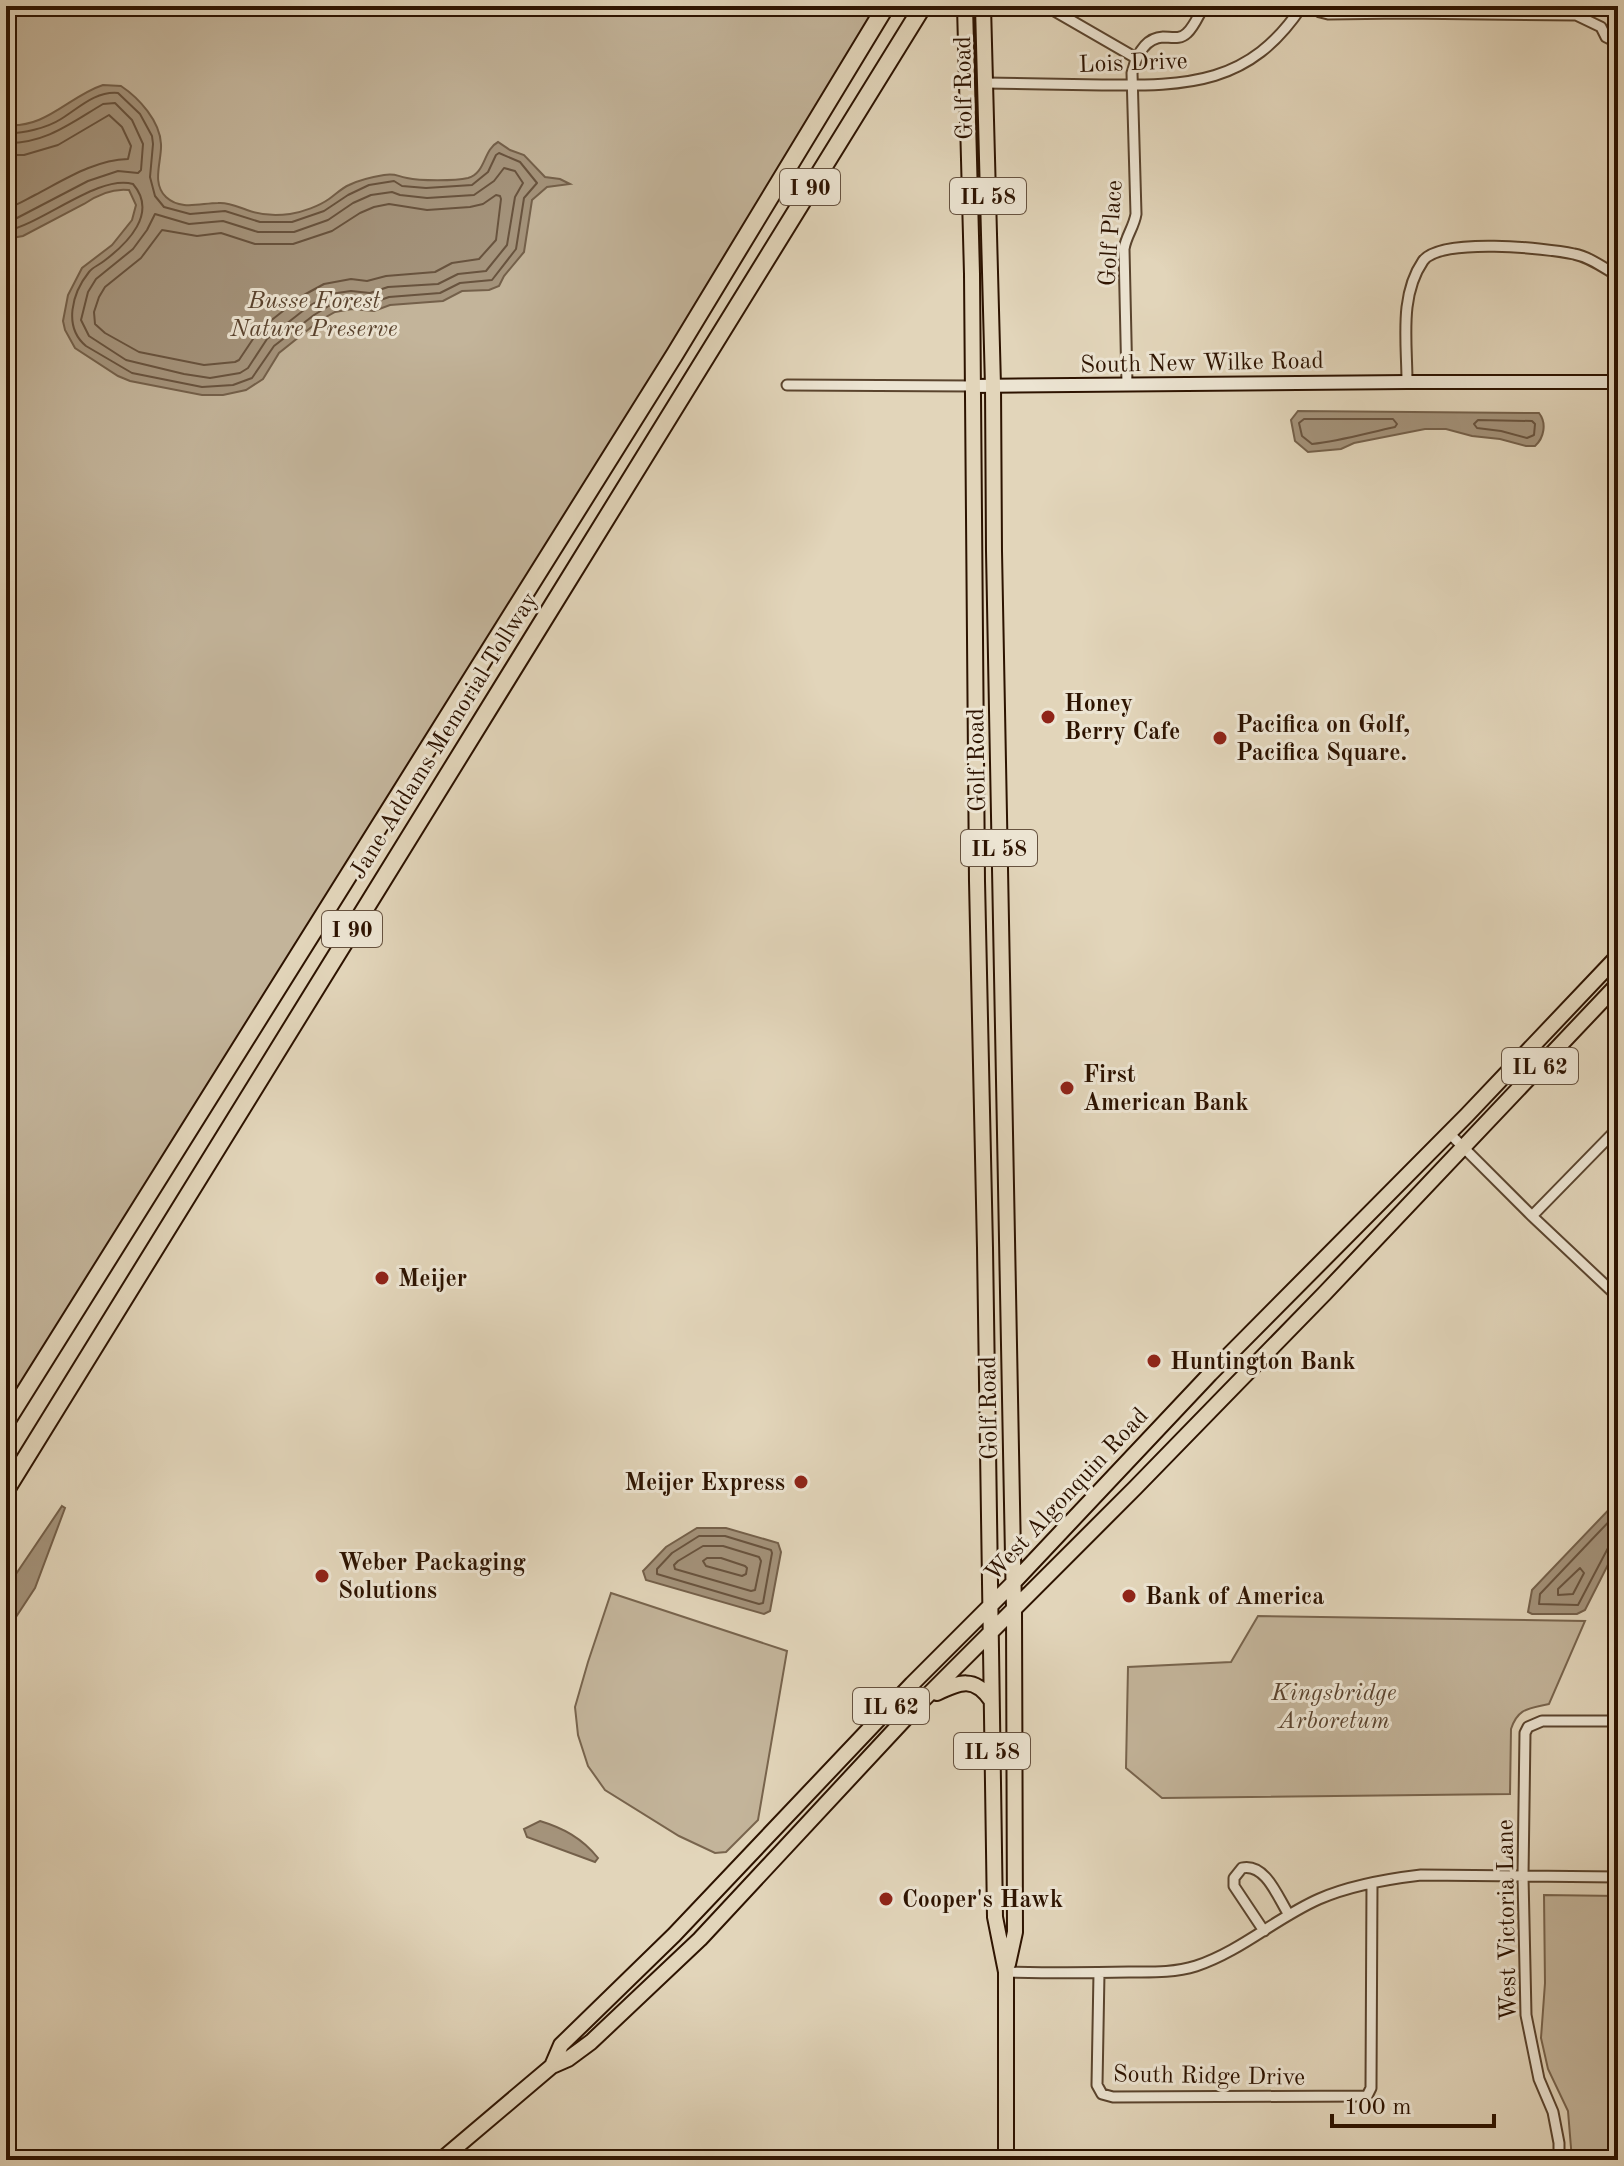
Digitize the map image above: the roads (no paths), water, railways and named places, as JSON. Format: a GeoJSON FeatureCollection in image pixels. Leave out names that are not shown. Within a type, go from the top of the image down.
{"type":"FeatureCollection","features":[{"type":"Feature","properties":{"kind":"highway","name":"Jane Addams Memorial Tollway"},"geometry":{"type":"LineString","coordinates":[[6,1422],[675,354],[886,6]]}},
{"type":"Feature","properties":{"kind":"highway","name":"Jane Addams Memorial Tollway"},"geometry":{"type":"LineString","coordinates":[[6,1490],[923,6]]}},
{"type":"Feature","properties":{"kind":"main road","name":"Golf Road"},"geometry":{"type":"LineString","coordinates":[[965,6],[972,274],[977,881],[991,1605]]}},
{"type":"Feature","properties":{"kind":"main road","name":"Golf Road"},"geometry":{"type":"LineString","coordinates":[[983,6],[993,386],[1014,1609]]}},
{"type":"Feature","properties":{"kind":"main road","name":"South New Wilke Road"},"geometry":{"type":"LineString","coordinates":[[972,386],[1618,382]]}},
{"type":"Feature","properties":{"kind":"main road","name":"West Algonquin Road"},"geometry":{"type":"LineString","coordinates":[[552,2066],[561,2045],[684,1924],[1210,1374],[1449,1133],[1618,956]]}},
{"type":"Feature","properties":{"kind":"main road","name":"West Algonquin Road"},"geometry":{"type":"LineString","coordinates":[[441,2160],[552,2066],[568,2059],[591,2042],[700,1939],[926,1698],[1314,1304],[1618,984]]}},
{"type":"Feature","properties":{"kind":"main road","name":"IL 58"},"geometry":{"type":"LineString","coordinates":[[991,1605],[995,1917],[1006,1972],[1006,2160]]}},
{"type":"Feature","properties":{"kind":"main road","name":"IL 58"},"geometry":{"type":"LineString","coordinates":[[1006,1972],[1015,1932],[1014,1609]]}},
{"type":"Feature","properties":{"kind":"main road"},"geometry":{"type":"LineString","coordinates":[[926,1698],[957,1683],[968,1683],[985,1691],[991,1700]]}},
{"type":"Feature","properties":{"kind":"street"},"geometry":{"type":"LineString","coordinates":[[1046,6],[1136,58],[1153,39],[1177,38],[1187,34],[1204,6]]}},
{"type":"Feature","properties":{"kind":"street","name":"Lois Drive"},"geometry":{"type":"LineString","coordinates":[[985,83],[1189,83],[1224,73],[1247,61],[1274,42],[1302,6]]}},
{"type":"Feature","properties":{"kind":"street"},"geometry":{"type":"LineString","coordinates":[[1311,6],[1328,14],[1576,15],[1601,27],[1606,37],[1618,43]]}},
{"type":"Feature","properties":{"kind":"street","name":"Golf Place"},"geometry":{"type":"LineString","coordinates":[[1127,384],[1124,249],[1136,214],[1132,73],[1136,58]]}},
{"type":"Feature","properties":{"kind":"street"},"geometry":{"type":"LineString","coordinates":[[1407,382],[1407,299],[1425,258],[1437,251],[1483,246],[1524,247],[1577,254],[1618,276]]}},
{"type":"Feature","properties":{"kind":"street","name":"South New Wilke Road"},"geometry":{"type":"LineString","coordinates":[[787,385],[972,386]]}},
{"type":"Feature","properties":{"kind":"street"},"geometry":{"type":"LineString","coordinates":[[1532,1216],[1618,1128]]}},
{"type":"Feature","properties":{"kind":"street"},"geometry":{"type":"LineString","coordinates":[[1449,1133],[1618,1297]]}},
{"type":"Feature","properties":{"kind":"street","name":"West Victoria Lane"},"geometry":{"type":"LineString","coordinates":[[1559,2160],[1553,2112],[1539,2079],[1526,2015],[1523,1876],[1525,1733],[1528,1727],[1542,1721],[1618,1721]]}},
{"type":"Feature","properties":{"kind":"street"},"geometry":{"type":"LineString","coordinates":[[1264,1931],[1234,1886],[1234,1878],[1242,1868],[1250,1866],[1262,1873],[1289,1915]]}},
{"type":"Feature","properties":{"kind":"street"},"geometry":{"type":"LineString","coordinates":[[1006,1972],[1164,1972],[1192,1967],[1222,1956],[1319,1899],[1372,1883],[1421,1875],[1618,1877]]}},
{"type":"Feature","properties":{"kind":"street","name":"South Ridge Drive"},"geometry":{"type":"LineString","coordinates":[[1099,1973],[1097,2085],[1102,2094],[1113,2097],[1367,2096],[1371,2088],[1372,1883]]}},
{"type":"Feature","properties":{"kind":"water"},"geometry":{"type":"Polygon","coordinates":[[[103,85],[121,86],[153,119],[161,144],[159,185],[166,197],[178,204],[222,203],[263,214],[295,213],[321,204],[353,183],[375,177],[391,174],[413,179],[468,178],[478,171],[498,142],[524,155],[545,177],[570,184],[547,187],[532,200],[524,252],[499,286],[489,290],[462,291],[443,301],[390,305],[374,311],[352,309],[335,312],[279,353],[263,379],[246,390],[202,395],[130,381],[75,348],[63,321],[68,295],[82,268],[112,245],[132,220],[136,205],[129,190],[100,195],[23,236],[6,239],[6,125],[33,122],[103,85]]]}},
{"type":"Feature","properties":{"kind":"water"},"geometry":{"type":"Polygon","coordinates":[[[1298,411],[1539,413],[1543,430],[1535,446],[1446,429],[1425,429],[1354,443],[1341,449],[1308,452],[1295,441],[1291,420],[1298,411]]]}},
{"type":"Feature","properties":{"kind":"water"},"geometry":{"type":"Polygon","coordinates":[[[1618,1500],[1618,1545],[1585,1610],[1577,1614],[1528,1612],[1532,1590],[1618,1500]]]}},
{"type":"Feature","properties":{"kind":"water"},"geometry":{"type":"Polygon","coordinates":[[[62,1506],[65,1508],[35,1588],[12,1623],[6,1623],[6,1595],[16,1574],[62,1506]]]}},
{"type":"Feature","properties":{"kind":"water"},"geometry":{"type":"Polygon","coordinates":[[[697,1528],[726,1528],[778,1543],[781,1552],[770,1611],[764,1614],[646,1580],[643,1571],[666,1547],[697,1528]]]}},
{"type":"Feature","properties":{"kind":"water"},"geometry":{"type":"Polygon","coordinates":[[[540,1821],[572,1835],[598,1858],[595,1862],[527,1837],[524,1829],[540,1821]]]}},
{"type":"Feature","properties":{"kind":"place","name":"Honey Berry Cafe"},"geometry":{"type":"Point","coordinates":[1048,717]}},
{"type":"Feature","properties":{"kind":"place","name":"Pacifica on Golf, Pacifica Square."},"geometry":{"type":"Point","coordinates":[1220,738]}},
{"type":"Feature","properties":{"kind":"place","name":"First American Bank"},"geometry":{"type":"Point","coordinates":[1067,1088]}},
{"type":"Feature","properties":{"kind":"place","name":"Meijer"},"geometry":{"type":"Point","coordinates":[382,1278]}},
{"type":"Feature","properties":{"kind":"place","name":"Huntington Bank"},"geometry":{"type":"Point","coordinates":[1154,1361]}},
{"type":"Feature","properties":{"kind":"place","name":"Meijer Express"},"geometry":{"type":"Point","coordinates":[801,1482]}},
{"type":"Feature","properties":{"kind":"place","name":"Weber Packaging Solutions"},"geometry":{"type":"Point","coordinates":[322,1576]}},
{"type":"Feature","properties":{"kind":"place","name":"Bank of America"},"geometry":{"type":"Point","coordinates":[1129,1596]}},
{"type":"Feature","properties":{"kind":"place","name":"Cooper's Hawk"},"geometry":{"type":"Point","coordinates":[886,1899]}},
{"type":"Feature","properties":{"kind":"park label","name":"Busse Forest Nature Preserve"},"geometry":{"type":"Point","coordinates":[314,314]}},
{"type":"Feature","properties":{"kind":"park label","name":"Kingsbridge Arboretum"},"geometry":{"type":"Point","coordinates":[1334,1706]}}]}
